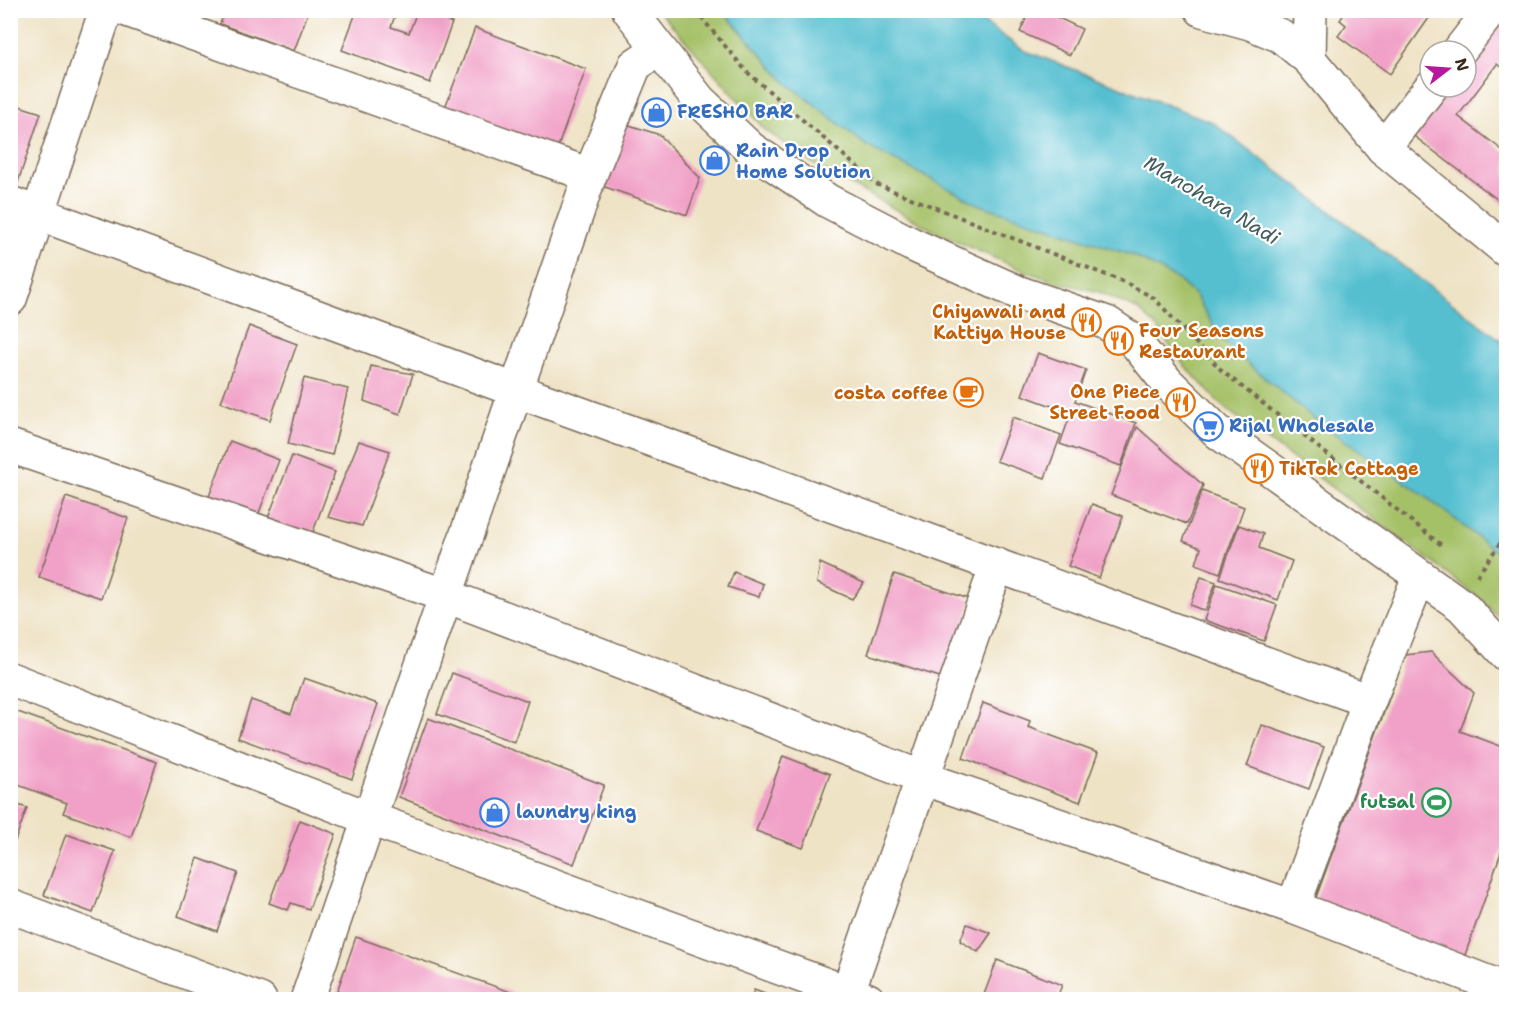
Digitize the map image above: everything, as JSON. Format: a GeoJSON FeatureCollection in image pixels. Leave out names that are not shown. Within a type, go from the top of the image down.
{"type":"FeatureCollection","features":[{"type":"Feature","properties":{"kind":"street"},"geometry":{"type":"LineString","coordinates":[[10,299],[25,209],[106,10]]}},
{"type":"Feature","properties":{"kind":"street"},"geometry":{"type":"LineString","coordinates":[[127,10],[590,175]]}},
{"type":"Feature","properties":{"kind":"street"},"geometry":{"type":"LineString","coordinates":[[629,10],[699,100],[751,149],[828,201],[911,244],[1017,292],[1107,323],[1135,342],[1167,382],[1218,432],[1462,606],[1506,654]]}},
{"type":"Feature","properties":{"kind":"street"},"geometry":{"type":"LineString","coordinates":[[1202,10],[1250,23],[1281,36],[1309,59],[1383,148],[1506,250]]}},
{"type":"Feature","properties":{"kind":"street"},"geometry":{"type":"LineString","coordinates":[[1309,59],[1310,10]]}},
{"type":"Feature","properties":{"kind":"street"},"geometry":{"type":"LineString","coordinates":[[1468,39],[1491,10]]}},
{"type":"Feature","properties":{"kind":"street"},"geometry":{"type":"LineString","coordinates":[[307,999],[371,819],[514,390],[590,175],[635,65],[659,49]]}},
{"type":"Feature","properties":{"kind":"street"},"geometry":{"type":"LineString","coordinates":[[1383,148],[1422,99]]}},
{"type":"Feature","properties":{"kind":"street"},"geometry":{"type":"LineString","coordinates":[[25,209],[514,390],[1369,701]]}},
{"type":"Feature","properties":{"kind":"street"},"geometry":{"type":"LineString","coordinates":[[10,446],[444,596],[923,778],[1293,907],[1504,992]]}},
{"type":"Feature","properties":{"kind":"street"},"geometry":{"type":"LineString","coordinates":[[10,679],[371,819],[854,997],[923,778],[997,565]]}},
{"type":"Feature","properties":{"kind":"street"},"geometry":{"type":"LineString","coordinates":[[1293,907],[1369,701],[1419,577]]}},
{"type":"Feature","properties":{"kind":"street"},"geometry":{"type":"LineString","coordinates":[[10,906],[199,989],[260,999]]}},
{"type":"Feature","properties":{"kind":"path"},"geometry":{"type":"LineString","coordinates":[[1484,563],[1506,535]]}},
{"type":"Feature","properties":{"kind":"green space"},"geometry":{"type":"Polygon","coordinates":[[[659,11],[723,11],[786,82],[978,204],[1134,256],[1177,279],[1196,296],[1220,337],[1246,362],[1317,421],[1421,493],[1506,559],[1506,624],[1481,600],[1424,556],[1222,406],[1183,364],[1154,324],[1137,309],[1099,292],[1056,282],[1017,268],[938,233],[815,165],[765,130],[659,11]]]}},
{"type":"Feature","properties":{"kind":"water","name":"Manohara Nadi"},"geometry":{"type":"Polygon","coordinates":[[[723,11],[968,11],[1023,50],[1212,122],[1506,344],[1506,559],[1421,493],[1317,421],[1246,362],[1220,337],[1196,296],[1177,279],[1134,256],[978,204],[867,146],[786,82],[723,11]]]}},
{"type":"Feature","properties":{"kind":"building"},"geometry":{"type":"Polygon","coordinates":[[[225,10],[309,10],[294,51],[220,24],[225,10]]]}},
{"type":"Feature","properties":{"kind":"building"},"geometry":{"type":"Polygon","coordinates":[[[357,10],[397,10],[391,27],[409,33],[417,11],[452,23],[430,83],[342,50],[357,10]]]}},
{"type":"Feature","properties":{"kind":"building"},"geometry":{"type":"Polygon","coordinates":[[[1030,10],[1042,10],[1082,29],[1070,55],[1020,32],[1030,10]]]}},
{"type":"Feature","properties":{"kind":"building"},"geometry":{"type":"Polygon","coordinates":[[[1347,10],[1421,10],[1429,18],[1390,74],[1338,36],[1346,25],[1340,20],[1347,10]]]}},
{"type":"Feature","properties":{"kind":"building"},"geometry":{"type":"Polygon","coordinates":[[[1506,10],[1506,71],[1497,64],[1478,89],[1478,43],[1506,10]]]}},
{"type":"Feature","properties":{"kind":"building"},"geometry":{"type":"Polygon","coordinates":[[[475,28],[586,69],[556,152],[444,110],[475,28]]]}},
{"type":"Feature","properties":{"kind":"building"},"geometry":{"type":"Polygon","coordinates":[[[1435,99],[1471,99],[1458,116],[1506,153],[1506,206],[1414,136],[1435,99]]]}},
{"type":"Feature","properties":{"kind":"building"},"geometry":{"type":"Polygon","coordinates":[[[10,103],[41,113],[15,191],[10,189],[10,103]]]}},
{"type":"Feature","properties":{"kind":"building"},"geometry":{"type":"Polygon","coordinates":[[[623,123],[660,135],[700,178],[687,215],[602,186],[623,123]]]}},
{"type":"Feature","properties":{"kind":"building"},"geometry":{"type":"Polygon","coordinates":[[[249,326],[297,344],[270,420],[221,402],[249,326]]]}},
{"type":"Feature","properties":{"kind":"building"},"geometry":{"type":"Polygon","coordinates":[[[1038,353],[1086,370],[1075,401],[1136,423],[1121,466],[1060,444],[1071,413],[1022,395],[1038,353]]]}},
{"type":"Feature","properties":{"kind":"building"},"geometry":{"type":"Polygon","coordinates":[[[371,366],[413,374],[400,414],[364,401],[371,366]]]}},
{"type":"Feature","properties":{"kind":"building"},"geometry":{"type":"Polygon","coordinates":[[[304,378],[348,389],[332,455],[288,444],[304,378]]]}},
{"type":"Feature","properties":{"kind":"building"},"geometry":{"type":"Polygon","coordinates":[[[1013,417],[1061,435],[1045,478],[996,461],[1013,417]]]}},
{"type":"Feature","properties":{"kind":"building"},"geometry":{"type":"Polygon","coordinates":[[[1137,427],[1203,485],[1187,524],[1111,495],[1137,427]]]}},
{"type":"Feature","properties":{"kind":"building"},"geometry":{"type":"Polygon","coordinates":[[[230,441],[279,460],[257,518],[208,499],[230,441]]]}},
{"type":"Feature","properties":{"kind":"building"},"geometry":{"type":"Polygon","coordinates":[[[359,441],[390,451],[362,526],[328,517],[359,441]]]}},
{"type":"Feature","properties":{"kind":"building"},"geometry":{"type":"Polygon","coordinates":[[[292,456],[335,472],[310,540],[266,523],[292,456]]]}},
{"type":"Feature","properties":{"kind":"building"},"geometry":{"type":"Polygon","coordinates":[[[1202,491],[1244,507],[1220,573],[1196,564],[1201,548],[1183,541],[1202,491]]]}},
{"type":"Feature","properties":{"kind":"building"},"geometry":{"type":"Polygon","coordinates":[[[66,497],[128,518],[101,598],[39,577],[66,497]]]}},
{"type":"Feature","properties":{"kind":"building"},"geometry":{"type":"Polygon","coordinates":[[[1092,504],[1123,516],[1099,578],[1068,566],[1092,504]]]}},
{"type":"Feature","properties":{"kind":"building"},"geometry":{"type":"Polygon","coordinates":[[[1239,525],[1263,534],[1259,548],[1292,561],[1278,600],[1220,578],[1239,525]]]}},
{"type":"Feature","properties":{"kind":"building"},"geometry":{"type":"Polygon","coordinates":[[[820,563],[864,583],[852,599],[817,583],[820,563]]]}},
{"type":"Feature","properties":{"kind":"building"},"geometry":{"type":"Polygon","coordinates":[[[734,572],[763,584],[759,597],[728,587],[734,572]]]}},
{"type":"Feature","properties":{"kind":"building"},"geometry":{"type":"Polygon","coordinates":[[[894,574],[972,600],[946,679],[868,654],[894,574]]]}},
{"type":"Feature","properties":{"kind":"building"},"geometry":{"type":"Polygon","coordinates":[[[1201,577],[1216,582],[1205,611],[1190,605],[1201,577]]]}},
{"type":"Feature","properties":{"kind":"building"},"geometry":{"type":"Polygon","coordinates":[[[1217,584],[1277,605],[1264,641],[1204,620],[1217,584]]]}},
{"type":"Feature","properties":{"kind":"building"},"geometry":{"type":"Polygon","coordinates":[[[1431,652],[1474,693],[1460,731],[1506,748],[1506,838],[1464,958],[1314,903],[1405,655],[1431,652]]]}},
{"type":"Feature","properties":{"kind":"building"},"geometry":{"type":"Polygon","coordinates":[[[452,673],[528,701],[514,742],[437,714],[452,673]]]}},
{"type":"Feature","properties":{"kind":"building"},"geometry":{"type":"Polygon","coordinates":[[[304,678],[378,704],[352,779],[238,738],[251,700],[291,714],[304,678]]]}},
{"type":"Feature","properties":{"kind":"building"},"geometry":{"type":"Polygon","coordinates":[[[983,703],[1030,721],[1028,727],[1098,753],[1080,802],[963,758],[983,703]]]}},
{"type":"Feature","properties":{"kind":"building"},"geometry":{"type":"Polygon","coordinates":[[[15,711],[157,762],[131,837],[63,813],[67,803],[10,782],[10,725],[15,711]]]}},
{"type":"Feature","properties":{"kind":"building"},"geometry":{"type":"Polygon","coordinates":[[[428,718],[604,785],[574,864],[399,797],[428,718]]]}},
{"type":"Feature","properties":{"kind":"building"},"geometry":{"type":"Polygon","coordinates":[[[1262,725],[1324,747],[1309,789],[1247,766],[1262,725]]]}},
{"type":"Feature","properties":{"kind":"building"},"geometry":{"type":"Polygon","coordinates":[[[783,756],[830,774],[803,848],[756,831],[783,756]]]}},
{"type":"Feature","properties":{"kind":"building"},"geometry":{"type":"Polygon","coordinates":[[[10,802],[27,808],[11,852],[10,852],[10,802]]]}},
{"type":"Feature","properties":{"kind":"building"},"geometry":{"type":"Polygon","coordinates":[[[300,820],[336,834],[309,909],[291,903],[288,910],[269,903],[300,820]]]}},
{"type":"Feature","properties":{"kind":"building"},"geometry":{"type":"Polygon","coordinates":[[[66,834],[115,851],[93,913],[44,895],[66,834]]]}},
{"type":"Feature","properties":{"kind":"building"},"geometry":{"type":"Polygon","coordinates":[[[198,858],[238,873],[217,931],[178,916],[198,858]]]}},
{"type":"Feature","properties":{"kind":"building"},"geometry":{"type":"Polygon","coordinates":[[[967,924],[991,933],[978,952],[960,941],[967,924]]]}},
{"type":"Feature","properties":{"kind":"building"},"geometry":{"type":"Polygon","coordinates":[[[356,937],[522,996],[521,1000],[334,1000],[356,937]]]}},
{"type":"Feature","properties":{"kind":"building"},"geometry":{"type":"Polygon","coordinates":[[[997,960],[1062,985],[1056,1000],[982,1000],[997,960]]]}},
{"type":"Feature","properties":{"kind":"building"},"geometry":{"type":"Polygon","coordinates":[[[754,990],[779,999],[779,1000],[751,1000],[754,990]]]}},
{"type":"Feature","properties":{"kind":"place","name":"FRESHO BAR"},"geometry":{"type":"Point","coordinates":[656,112]}},
{"type":"Feature","properties":{"kind":"place","name":"Rain Drop Home Solution"},"geometry":{"type":"Point","coordinates":[715,161]}},
{"type":"Feature","properties":{"kind":"place","name":"Chiyawali and Kattiya House"},"geometry":{"type":"Point","coordinates":[1087,322]}},
{"type":"Feature","properties":{"kind":"place","name":"Four Seasons Restaurant"},"geometry":{"type":"Point","coordinates":[1118,341]}},
{"type":"Feature","properties":{"kind":"place","name":"costa coffee"},"geometry":{"type":"Point","coordinates":[969,393]}},
{"type":"Feature","properties":{"kind":"place","name":"One Piece Street Food"},"geometry":{"type":"Point","coordinates":[1181,402]}},
{"type":"Feature","properties":{"kind":"place","name":"Rijal Wholesale"},"geometry":{"type":"Point","coordinates":[1208,426]}},
{"type":"Feature","properties":{"kind":"place","name":"TikTok Cottage"},"geometry":{"type":"Point","coordinates":[1258,469]}},
{"type":"Feature","properties":{"kind":"place","name":"futsal"},"geometry":{"type":"Point","coordinates":[1436,802]}},
{"type":"Feature","properties":{"kind":"place","name":"laundry king"},"geometry":{"type":"Point","coordinates":[495,812]}}]}
